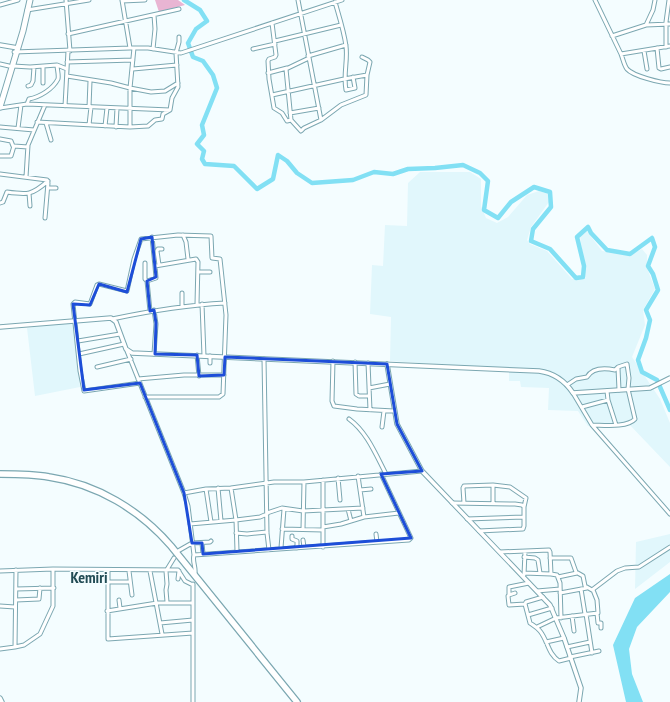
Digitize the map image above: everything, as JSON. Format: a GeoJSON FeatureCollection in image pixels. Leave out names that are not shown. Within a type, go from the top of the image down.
{"type":"FeatureCollection","features":[{"type":"Feature","properties":{"kind":"highway"},"geometry":{"type":"LineString","coordinates":[[16,50],[26,0]]}},
{"type":"Feature","properties":{"kind":"highway"},"geometry":{"type":"LineString","coordinates":[[0,108],[31,0]]}},
{"type":"Feature","properties":{"kind":"highway"},"geometry":{"type":"LineString","coordinates":[[0,94],[11,66]]}},
{"type":"Feature","properties":{"kind":"highway"},"geometry":{"type":"LineString","coordinates":[[0,475],[39,478],[72,485],[104,496],[139,519],[167,546],[292,702]]}},
{"type":"Feature","properties":{"kind":"highway"},"geometry":{"type":"LineString","coordinates":[[0,475],[49,477],[76,483],[110,497],[141,517],[171,546],[296,702]]}},
{"type":"Feature","properties":{"kind":"street"},"geometry":{"type":"LineString","coordinates":[[0,4],[18,0]]}},
{"type":"Feature","properties":{"kind":"street"},"geometry":{"type":"LineString","coordinates":[[28,10],[66,2],[89,0]]}},
{"type":"Feature","properties":{"kind":"street"},"geometry":{"type":"LineString","coordinates":[[130,127],[129,109],[133,60],[132,48],[122,1],[145,0]]}},
{"type":"Feature","properties":{"kind":"street"},"geometry":{"type":"LineString","coordinates":[[298,0],[321,120]]}},
{"type":"Feature","properties":{"kind":"street"},"geometry":{"type":"LineString","coordinates":[[0,45],[16,50],[69,51],[132,48],[153,49],[176,53],[193,49],[342,0]]}},
{"type":"Feature","properties":{"kind":"street"},"geometry":{"type":"LineString","coordinates":[[595,0],[629,71],[651,80],[670,83]]}},
{"type":"Feature","properties":{"kind":"street"},"geometry":{"type":"LineString","coordinates":[[646,25],[653,10],[655,0]]}},
{"type":"Feature","properties":{"kind":"street"},"geometry":{"type":"LineString","coordinates":[[666,47],[669,0]]}},
{"type":"Feature","properties":{"kind":"street"},"geometry":{"type":"LineString","coordinates":[[65,106],[69,51],[66,2]]}},
{"type":"Feature","properties":{"kind":"street"},"geometry":{"type":"LineString","coordinates":[[335,2],[346,45],[344,79],[346,90],[355,88],[353,78]]}},
{"type":"Feature","properties":{"kind":"street"},"geometry":{"type":"LineString","coordinates":[[68,34],[179,9]]}},
{"type":"Feature","properties":{"kind":"street"},"geometry":{"type":"LineString","coordinates":[[153,49],[155,29],[154,15]]}},
{"type":"Feature","properties":{"kind":"street"},"geometry":{"type":"LineString","coordinates":[[272,23],[276,56],[268,60],[268,73],[274,109],[282,113],[287,121],[291,120]]}},
{"type":"Feature","properties":{"kind":"street"},"geometry":{"type":"LineString","coordinates":[[612,36],[646,25],[668,24]]}},
{"type":"Feature","properties":{"kind":"street"},"geometry":{"type":"LineString","coordinates":[[253,49],[341,25]]}},
{"type":"Feature","properties":{"kind":"street"},"geometry":{"type":"LineString","coordinates":[[170,110],[172,98],[177,90],[178,84],[176,53],[179,37]]}},
{"type":"Feature","properties":{"kind":"street"},"geometry":{"type":"LineString","coordinates":[[268,73],[287,68],[309,57],[346,45]]}},
{"type":"Feature","properties":{"kind":"street"},"geometry":{"type":"LineString","coordinates":[[621,54],[670,46]]}},
{"type":"Feature","properties":{"kind":"street"},"geometry":{"type":"LineString","coordinates":[[657,48],[659,68],[670,67]]}},
{"type":"Feature","properties":{"kind":"street"},"geometry":{"type":"LineString","coordinates":[[644,51],[647,69]]}},
{"type":"Feature","properties":{"kind":"street"},"geometry":{"type":"LineString","coordinates":[[287,68],[286,71],[291,120],[301,131],[321,120],[341,105],[364,96],[366,93],[367,75],[370,62],[362,56]]}},
{"type":"Feature","properties":{"kind":"street"},"geometry":{"type":"LineString","coordinates":[[67,62],[133,60]]}},
{"type":"Feature","properties":{"kind":"street"},"geometry":{"type":"LineString","coordinates":[[0,64],[34,67],[57,65],[67,70]]}},
{"type":"Feature","properties":{"kind":"street"},"geometry":{"type":"LineString","coordinates":[[27,104],[29,99],[41,96],[54,85],[58,77],[57,65]]}},
{"type":"Feature","properties":{"kind":"street"},"geometry":{"type":"LineString","coordinates":[[133,69],[177,65]]}},
{"type":"Feature","properties":{"kind":"street"},"geometry":{"type":"LineString","coordinates":[[28,86],[32,84],[33,81],[34,67]]}},
{"type":"Feature","properties":{"kind":"street"},"geometry":{"type":"LineString","coordinates":[[43,67],[44,83]]}},
{"type":"Feature","properties":{"kind":"street"},"geometry":{"type":"LineString","coordinates":[[272,94],[367,75]]}},
{"type":"Feature","properties":{"kind":"street"},"geometry":{"type":"LineString","coordinates":[[66,76],[90,81],[111,83],[150,92],[163,92],[178,84]]}},
{"type":"Feature","properties":{"kind":"street"},"geometry":{"type":"LineString","coordinates":[[89,125],[90,81]]}},
{"type":"Feature","properties":{"kind":"street"},"geometry":{"type":"LineString","coordinates":[[0,108],[27,104],[170,110]]}},
{"type":"Feature","properties":{"kind":"street"},"geometry":{"type":"LineString","coordinates":[[18,128],[21,105]]}},
{"type":"Feature","properties":{"kind":"street"},"geometry":{"type":"LineString","coordinates":[[26,177],[28,147],[45,105]]}},
{"type":"Feature","properties":{"kind":"street"},"geometry":{"type":"LineString","coordinates":[[105,126],[107,108]]}},
{"type":"Feature","properties":{"kind":"street"},"geometry":{"type":"LineString","coordinates":[[116,127],[117,108]]}},
{"type":"Feature","properties":{"kind":"street"},"geometry":{"type":"LineString","coordinates":[[290,114],[319,108]]}},
{"type":"Feature","properties":{"kind":"street"},"geometry":{"type":"LineString","coordinates":[[37,122],[130,127],[149,125],[154,121],[162,119],[163,114],[170,110]]}},
{"type":"Feature","properties":{"kind":"street"},"geometry":{"type":"LineString","coordinates":[[46,123],[51,140]]}},
{"type":"Feature","properties":{"kind":"street"},"geometry":{"type":"LineString","coordinates":[[0,127],[34,130]]}},
{"type":"Feature","properties":{"kind":"street"},"geometry":{"type":"LineString","coordinates":[[0,139],[11,142],[13,146],[28,147]]}},
{"type":"Feature","properties":{"kind":"street"},"geometry":{"type":"LineString","coordinates":[[0,156],[11,156],[13,146]]}},
{"type":"Feature","properties":{"kind":"street"},"geometry":{"type":"LineString","coordinates":[[0,174],[44,178],[48,181]]}},
{"type":"Feature","properties":{"kind":"street"},"geometry":{"type":"LineString","coordinates":[[45,218],[48,181]]}},
{"type":"Feature","properties":{"kind":"street"},"geometry":{"type":"LineString","coordinates":[[0,203],[3,202],[7,192],[29,193],[36,191],[48,181]]}},
{"type":"Feature","properties":{"kind":"street"},"geometry":{"type":"LineString","coordinates":[[48,188],[56,188]]}},
{"type":"Feature","properties":{"kind":"street"},"geometry":{"type":"LineString","coordinates":[[29,193],[30,206]]}},
{"type":"Feature","properties":{"kind":"street"},"geometry":{"type":"LineString","coordinates":[[184,235],[188,259]]}},
{"type":"Feature","properties":{"kind":"street"},"geometry":{"type":"LineString","coordinates":[[145,397],[221,396],[224,392],[226,324],[220,259],[212,258],[211,236],[184,235],[141,239],[134,259],[127,291],[101,284],[98,285],[90,304],[75,302],[73,304],[84,391],[184,375],[224,376]]}},
{"type":"Feature","properties":{"kind":"street"},"geometry":{"type":"LineString","coordinates":[[152,237],[157,265]]}},
{"type":"Feature","properties":{"kind":"street"},"geometry":{"type":"LineString","coordinates":[[147,281],[156,278],[157,250],[162,249]]}},
{"type":"Feature","properties":{"kind":"street"},"geometry":{"type":"LineString","coordinates":[[157,265],[188,259],[197,260],[204,356]]}},
{"type":"Feature","properties":{"kind":"street"},"geometry":{"type":"LineString","coordinates":[[145,264],[145,279],[147,281],[152,311],[156,323],[154,354]]}},
{"type":"Feature","properties":{"kind":"street"},"geometry":{"type":"LineString","coordinates":[[198,272],[210,272]]}},
{"type":"Feature","properties":{"kind":"street"},"geometry":{"type":"LineString","coordinates":[[182,293],[182,307]]}},
{"type":"Feature","properties":{"kind":"street"},"geometry":{"type":"LineString","coordinates":[[0,327],[112,319],[152,311],[225,302]]}},
{"type":"Feature","properties":{"kind":"street"},"geometry":{"type":"LineString","coordinates":[[112,319],[116,322],[184,493],[188,506],[195,573]]}},
{"type":"Feature","properties":{"kind":"street"},"geometry":{"type":"LineString","coordinates":[[78,341],[120,334]]}},
{"type":"Feature","properties":{"kind":"street"},"geometry":{"type":"LineString","coordinates":[[79,354],[124,344]]}},
{"type":"Feature","properties":{"kind":"street"},"geometry":{"type":"LineString","coordinates":[[128,351],[154,354],[542,371],[559,378],[567,385],[592,425],[670,514]]}},
{"type":"Feature","properties":{"kind":"street"},"geometry":{"type":"LineString","coordinates":[[198,355],[198,376]]}},
{"type":"Feature","properties":{"kind":"street"},"geometry":{"type":"LineString","coordinates":[[210,356],[210,363]]}},
{"type":"Feature","properties":{"kind":"street"},"geometry":{"type":"LineString","coordinates":[[97,367],[131,359]]}},
{"type":"Feature","properties":{"kind":"street"},"geometry":{"type":"LineString","coordinates":[[264,359],[268,550]]}},
{"type":"Feature","properties":{"kind":"street"},"geometry":{"type":"LineString","coordinates":[[333,361],[332,403],[336,406],[348,408],[394,411]]}},
{"type":"Feature","properties":{"kind":"street"},"geometry":{"type":"LineString","coordinates":[[355,362],[356,394],[358,396],[369,396]]}},
{"type":"Feature","properties":{"kind":"street"},"geometry":{"type":"LineString","coordinates":[[368,363],[370,410]]}},
{"type":"Feature","properties":{"kind":"street"},"geometry":{"type":"LineString","coordinates":[[387,364],[398,427],[422,471],[467,519],[524,575],[529,583],[544,597],[552,608],[582,690],[579,702]]}},
{"type":"Feature","properties":{"kind":"street"},"geometry":{"type":"LineString","coordinates":[[567,385],[576,379],[587,376],[591,372],[602,368],[615,370],[618,367],[627,364],[629,378],[628,389],[635,419],[631,422],[616,425],[592,425]]}},
{"type":"Feature","properties":{"kind":"street"},"geometry":{"type":"LineString","coordinates":[[618,367],[619,390]]}},
{"type":"Feature","properties":{"kind":"street"},"geometry":{"type":"LineString","coordinates":[[573,393],[650,388],[657,386],[670,378]]}},
{"type":"Feature","properties":{"kind":"street"},"geometry":{"type":"LineString","coordinates":[[369,388],[390,384]]}},
{"type":"Feature","properties":{"kind":"street"},"geometry":{"type":"LineString","coordinates":[[607,391],[608,400],[616,425]]}},
{"type":"Feature","properties":{"kind":"street"},"geometry":{"type":"LineString","coordinates":[[582,408],[608,400]]}},
{"type":"Feature","properties":{"kind":"street"},"geometry":{"type":"LineString","coordinates":[[348,403],[348,408]]}},
{"type":"Feature","properties":{"kind":"street"},"geometry":{"type":"LineString","coordinates":[[382,427],[384,411]]}},
{"type":"Feature","properties":{"kind":"street"},"geometry":{"type":"LineString","coordinates":[[194,555],[281,548],[323,547],[406,540],[411,538],[370,444],[355,423],[349,420]]}},
{"type":"Feature","properties":{"kind":"street"},"geometry":{"type":"LineString","coordinates":[[184,493],[206,489],[230,488],[267,483],[304,482],[422,471]]}},
{"type":"Feature","properties":{"kind":"street"},"geometry":{"type":"LineString","coordinates":[[358,476],[364,517]]}},
{"type":"Feature","properties":{"kind":"street"},"geometry":{"type":"LineString","coordinates":[[338,478],[340,500]]}},
{"type":"Feature","properties":{"kind":"street"},"geometry":{"type":"LineString","coordinates":[[323,480],[323,547]]}},
{"type":"Feature","properties":{"kind":"street"},"geometry":{"type":"LineString","coordinates":[[303,529],[304,482]]}},
{"type":"Feature","properties":{"kind":"street"},"geometry":{"type":"LineString","coordinates":[[493,485],[493,503]]}},
{"type":"Feature","properties":{"kind":"street"},"geometry":{"type":"LineString","coordinates":[[464,503],[464,486],[510,486],[523,495],[526,499],[523,528],[479,531]]}},
{"type":"Feature","properties":{"kind":"street"},"geometry":{"type":"LineString","coordinates":[[218,488],[222,521]]}},
{"type":"Feature","properties":{"kind":"street"},"geometry":{"type":"LineString","coordinates":[[230,488],[236,520],[237,551]]}},
{"type":"Feature","properties":{"kind":"street"},"geometry":{"type":"LineString","coordinates":[[206,489],[211,522]]}},
{"type":"Feature","properties":{"kind":"street"},"geometry":{"type":"LineString","coordinates":[[360,490],[371,489]]}},
{"type":"Feature","properties":{"kind":"street"},"geometry":{"type":"LineString","coordinates":[[452,503],[515,504],[522,505],[524,507]]}},
{"type":"Feature","properties":{"kind":"street"},"geometry":{"type":"LineString","coordinates":[[190,524],[260,517],[276,509],[282,508],[303,511],[362,508]]}},
{"type":"Feature","properties":{"kind":"street"},"geometry":{"type":"LineString","coordinates":[[281,548],[284,509]]}},
{"type":"Feature","properties":{"kind":"street"},"geometry":{"type":"LineString","coordinates":[[348,509],[351,521]]}},
{"type":"Feature","properties":{"kind":"street"},"geometry":{"type":"LineString","coordinates":[[282,529],[323,528],[364,517],[399,513]]}},
{"type":"Feature","properties":{"kind":"street"},"geometry":{"type":"LineString","coordinates":[[467,519],[524,517]]}},
{"type":"Feature","properties":{"kind":"street"},"geometry":{"type":"LineString","coordinates":[[236,533],[247,534],[267,532]]}},
{"type":"Feature","properties":{"kind":"street"},"geometry":{"type":"LineString","coordinates":[[376,534],[377,542]]}},
{"type":"Feature","properties":{"kind":"street"},"geometry":{"type":"LineString","coordinates":[[292,536],[292,539],[297,541],[297,548]]}},
{"type":"Feature","properties":{"kind":"street"},"geometry":{"type":"LineString","coordinates":[[304,540],[304,548]]}},
{"type":"Feature","properties":{"kind":"street"},"geometry":{"type":"LineString","coordinates":[[178,551],[192,543],[211,541]]}},
{"type":"Feature","properties":{"kind":"street"},"geometry":{"type":"LineString","coordinates":[[202,543],[203,554]]}},
{"type":"Feature","properties":{"kind":"street"},"geometry":{"type":"LineString","coordinates":[[593,590],[617,571],[625,568],[639,567],[670,547]]}},
{"type":"Feature","properties":{"kind":"street"},"geometry":{"type":"LineString","coordinates":[[500,552],[549,550],[551,574]]}},
{"type":"Feature","properties":{"kind":"street"},"geometry":{"type":"LineString","coordinates":[[524,575],[525,552]]}},
{"type":"Feature","properties":{"kind":"street"},"geometry":{"type":"LineString","coordinates":[[524,557],[537,559],[539,561],[540,573]]}},
{"type":"Feature","properties":{"kind":"street"},"geometry":{"type":"LineString","coordinates":[[167,602],[166,571],[174,558]]}},
{"type":"Feature","properties":{"kind":"street"},"geometry":{"type":"LineString","coordinates":[[550,558],[571,558],[577,573]]}},
{"type":"Feature","properties":{"kind":"street"},"geometry":{"type":"LineString","coordinates":[[0,571],[53,569],[179,571]]}},
{"type":"Feature","properties":{"kind":"street"},"geometry":{"type":"LineString","coordinates":[[0,649],[15,648],[28,643],[40,634],[53,606],[53,569]]}},
{"type":"Feature","properties":{"kind":"street"},"geometry":{"type":"LineString","coordinates":[[15,648],[16,570]]}},
{"type":"Feature","properties":{"kind":"street"},"geometry":{"type":"LineString","coordinates":[[108,570],[108,639],[193,633]]}},
{"type":"Feature","properties":{"kind":"street"},"geometry":{"type":"LineString","coordinates":[[129,571],[132,595]]}},
{"type":"Feature","properties":{"kind":"street"},"geometry":{"type":"LineString","coordinates":[[150,571],[162,634]]}},
{"type":"Feature","properties":{"kind":"street"},"geometry":{"type":"LineString","coordinates":[[178,578],[179,571]]}},
{"type":"Feature","properties":{"kind":"street"},"geometry":{"type":"LineString","coordinates":[[179,571],[185,581],[193,584],[193,702]]}},
{"type":"Feature","properties":{"kind":"street"},"geometry":{"type":"LineString","coordinates":[[524,575],[540,573],[556,574],[558,577],[577,573],[582,575],[587,588]]}},
{"type":"Feature","properties":{"kind":"street"},"geometry":{"type":"LineString","coordinates":[[558,577],[561,618]]}},
{"type":"Feature","properties":{"kind":"street"},"geometry":{"type":"LineString","coordinates":[[108,582],[130,582]]}},
{"type":"Feature","properties":{"kind":"street"},"geometry":{"type":"LineString","coordinates":[[529,583],[509,587],[508,596],[510,606],[525,604],[526,602],[544,597]]}},
{"type":"Feature","properties":{"kind":"street"},"geometry":{"type":"LineString","coordinates":[[16,600],[39,599],[40,588]]}},
{"type":"Feature","properties":{"kind":"street"},"geometry":{"type":"LineString","coordinates":[[16,589],[54,588]]}},
{"type":"Feature","properties":{"kind":"street"},"geometry":{"type":"LineString","coordinates":[[537,591],[560,591],[587,588],[593,590]]}},
{"type":"Feature","properties":{"kind":"street"},"geometry":{"type":"LineString","coordinates":[[581,589],[592,652]]}},
{"type":"Feature","properties":{"kind":"street"},"geometry":{"type":"LineString","coordinates":[[593,590],[597,600],[598,623],[601,623],[601,628]]}},
{"type":"Feature","properties":{"kind":"street"},"geometry":{"type":"LineString","coordinates":[[509,595],[515,593]]}},
{"type":"Feature","properties":{"kind":"street"},"geometry":{"type":"LineString","coordinates":[[119,600],[120,608]]}},
{"type":"Feature","properties":{"kind":"street"},"geometry":{"type":"LineString","coordinates":[[107,611],[156,602],[193,603]]}},
{"type":"Feature","properties":{"kind":"street"},"geometry":{"type":"LineString","coordinates":[[525,604],[530,623],[540,631],[552,654],[558,661],[599,651]]}},
{"type":"Feature","properties":{"kind":"street"},"geometry":{"type":"LineString","coordinates":[[0,606],[15,607]]}},
{"type":"Feature","properties":{"kind":"street"},"geometry":{"type":"LineString","coordinates":[[528,615],[552,608]]}},
{"type":"Feature","properties":{"kind":"street"},"geometry":{"type":"LineString","coordinates":[[537,628],[556,618],[597,613]]}},
{"type":"Feature","properties":{"kind":"street"},"geometry":{"type":"LineString","coordinates":[[572,616],[574,631]]}},
{"type":"Feature","properties":{"kind":"street"},"geometry":{"type":"LineString","coordinates":[[160,623],[193,620]]}},
{"type":"Feature","properties":{"kind":"street"},"geometry":{"type":"LineString","coordinates":[[546,642],[564,638]]}},
{"type":"Feature","properties":{"kind":"street"},"geometry":{"type":"LineString","coordinates":[[567,647],[590,642]]}},
{"type":"Feature","properties":{"kind":"street"},"geometry":{"type":"LineString","coordinates":[[0,698],[2,702]]}},
{"type":"Feature","properties":{"kind":"highlighted area"},"geometry":{"type":"Polygon","coordinates":[[[152,237],[156,277],[147,281],[150,311],[154,310],[156,323],[155,354],[197,355],[199,376],[224,375],[225,357],[387,364],[397,424],[422,471],[381,474],[411,538],[203,554],[202,543],[192,543],[184,493],[140,383],[84,390],[73,304],[90,305],[99,284],[127,292],[141,239],[152,237]]]}},
{"type":"Feature","properties":{"kind":"shaded area"},"geometry":{"type":"Polygon","coordinates":[[[155,0],[178,0],[185,5],[159,12],[155,0]]]}},
{"type":"Feature","properties":{"kind":"shaded area"},"geometry":{"type":"Polygon","coordinates":[[[420,172],[470,172],[481,179],[481,206],[486,218],[497,223],[508,217],[527,195],[539,191],[548,194],[549,202],[531,227],[527,240],[530,244],[547,251],[572,279],[586,278],[580,236],[586,230],[602,251],[630,255],[642,249],[647,255],[647,268],[655,289],[643,310],[645,325],[632,357],[660,399],[670,423],[670,467],[627,422],[588,426],[578,411],[548,410],[549,388],[521,387],[520,381],[509,381],[509,369],[390,361],[391,317],[370,314],[372,265],[383,266],[385,225],[407,226],[408,183],[420,172]]]}},
{"type":"Feature","properties":{"kind":"shaded area"},"geometry":{"type":"Polygon","coordinates":[[[73,321],[80,387],[35,396],[27,328],[73,321]]]}},
{"type":"Feature","properties":{"kind":"shaded area"},"geometry":{"type":"Polygon","coordinates":[[[670,534],[670,562],[635,589],[636,542],[670,534]]]}},
{"type":"Feature","properties":{"kind":"water"},"geometry":{"type":"Polygon","coordinates":[[[670,574],[670,592],[637,627],[629,649],[632,674],[643,702],[626,702],[613,645],[635,598],[670,574]]]}},
{"type":"Feature","properties":{"kind":"waterway"},"geometry":{"type":"LineString","coordinates":[[184,0],[200,10],[207,21],[196,29],[188,43],[193,57],[203,61],[213,75],[217,88],[202,125],[204,135],[197,144],[204,151],[202,159],[205,164],[234,166],[257,189],[273,179],[278,155],[287,161],[297,173],[312,183],[353,180],[374,172],[393,174],[408,169],[463,165],[480,173],[488,181],[484,210],[498,218],[511,202],[534,187],[550,192],[551,207],[533,229],[531,241],[550,249],[576,278],[583,277],[584,266],[577,237],[588,227],[591,233],[607,250],[630,254],[652,238],[655,247],[648,266],[653,274],[658,290],[646,310],[650,320],[646,338],[638,360],[642,372],[657,380],[670,410]]}},
{"type":"Feature","properties":{"kind":"district","name":"Kemiri"},"geometry":{"type":"Point","coordinates":[89,577]}}]}
